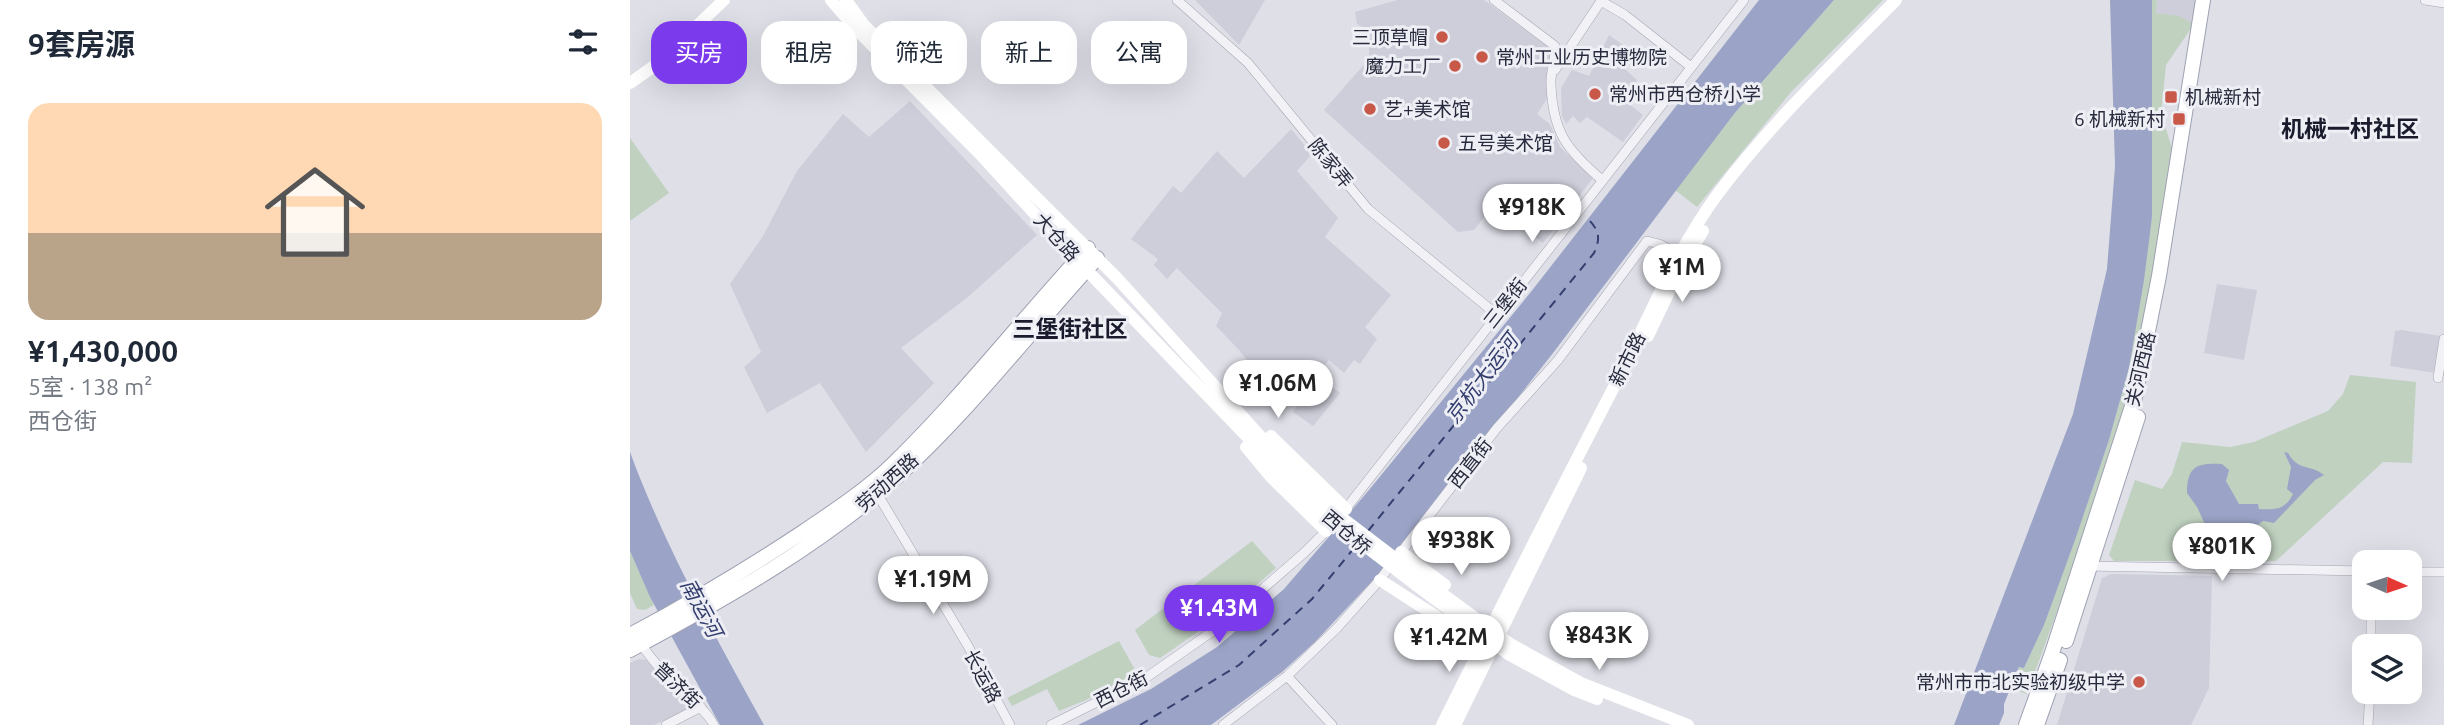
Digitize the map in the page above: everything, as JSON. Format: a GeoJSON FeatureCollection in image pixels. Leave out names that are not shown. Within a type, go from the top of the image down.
{"type":"FeatureCollection","features":[{"type":"Feature","properties":{"kind":"main road"},"geometry":{"type":"LineString","coordinates":[[630,74],[652,58],[713,0]]}},
{"type":"Feature","properties":{"kind":"main road"},"geometry":{"type":"LineString","coordinates":[[630,83],[657,64],[724,0]]}},
{"type":"Feature","properties":{"kind":"main road","name":"大仓路"},"geometry":{"type":"LineString","coordinates":[[831,0],[1179,366],[1286,471]]}},
{"type":"Feature","properties":{"kind":"main road","name":"大仓路"},"geometry":{"type":"LineString","coordinates":[[846,0],[864,25],[1093,253],[1187,355],[1286,471]]}},
{"type":"Feature","properties":{"kind":"main road","name":"新市路"},"geometry":{"type":"LineString","coordinates":[[1455,725],[1493,637],[1663,282],[1679,254],[1717,195],[1783,115],[1896,0]]}},
{"type":"Feature","properties":{"kind":"main road","name":"新市路"},"geometry":{"type":"LineString","coordinates":[[1442,725],[1493,637],[1681,269],[1722,199],[1787,121],[1904,0]]}},
{"type":"Feature","properties":{"kind":"main road","name":"关河西路"},"geometry":{"type":"LineString","coordinates":[[2037,725],[2086,566],[2147,346],[2203,0]]}},
{"type":"Feature","properties":{"kind":"main road","name":"关河西路"},"geometry":{"type":"LineString","coordinates":[[2026,725],[2129,451],[2153,360],[2212,0]]}},
{"type":"Feature","properties":{"kind":"main road","name":"劳动西路"},"geometry":{"type":"LineString","coordinates":[[633,638],[656,629],[745,579],[843,505],[874,487],[1093,253]]}},
{"type":"Feature","properties":{"kind":"main road"},"geometry":{"type":"LineString","coordinates":[[1187,355],[1346,509]]}},
{"type":"Feature","properties":{"kind":"main road"},"geometry":{"type":"LineString","coordinates":[[1179,366],[1270,476],[1326,531]]}},
{"type":"Feature","properties":{"kind":"main road","name":"西仓桥"},"geometry":{"type":"LineString","coordinates":[[1286,471],[1331,520],[1493,637]]}},
{"type":"Feature","properties":{"kind":"main road"},"geometry":{"type":"LineString","coordinates":[[1401,552],[1480,612],[1493,637],[1508,654],[1574,690],[1667,725]]}},
{"type":"Feature","properties":{"kind":"main road"},"geometry":{"type":"LineString","coordinates":[[1380,580],[1470,638],[1493,637],[1581,684],[1688,725]]}},
{"type":"Feature","properties":{"kind":"street","name":"陈家弄"},"geometry":{"type":"LineString","coordinates":[[1177,0],[1248,63],[1368,209],[1496,314]]}},
{"type":"Feature","properties":{"kind":"street"},"geometry":{"type":"LineString","coordinates":[[1494,0],[1555,46],[1550,83],[1554,110],[1563,139],[1573,156],[1602,180]]}},
{"type":"Feature","properties":{"kind":"street","name":"三堡街"},"geometry":{"type":"LineString","coordinates":[[1346,509],[1744,0]]}},
{"type":"Feature","properties":{"kind":"street"},"geometry":{"type":"LineString","coordinates":[[2425,0],[2444,3]]}},
{"type":"Feature","properties":{"kind":"street"},"geometry":{"type":"LineString","coordinates":[[1552,74],[1601,1],[1625,15],[1690,68]]}},
{"type":"Feature","properties":{"kind":"street","name":"西直街"},"geometry":{"type":"LineString","coordinates":[[1223,725],[1287,676],[1337,628],[1380,580],[1497,428],[1558,360],[1647,241],[1679,254]]}},
{"type":"Feature","properties":{"kind":"street"},"geometry":{"type":"LineString","coordinates":[[2438,378],[2444,339]]}},
{"type":"Feature","properties":{"kind":"street","name":"长运路"},"geometry":{"type":"LineString","coordinates":[[874,487],[968,646],[1010,725]]}},
{"type":"Feature","properties":{"kind":"street","name":"西仓街"},"geometry":{"type":"LineString","coordinates":[[1051,725],[1147,677],[1220,626],[1326,531],[1346,509]]}},
{"type":"Feature","properties":{"kind":"street"},"geometry":{"type":"LineString","coordinates":[[2086,566],[2352,571]]}},
{"type":"Feature","properties":{"kind":"street"},"geometry":{"type":"LineString","coordinates":[[2422,572],[2444,572]]}},
{"type":"Feature","properties":{"kind":"street","name":"普济街"},"geometry":{"type":"LineString","coordinates":[[633,638],[685,695],[701,707],[714,725]]}},
{"type":"Feature","properties":{"kind":"street"},"geometry":{"type":"LineString","coordinates":[[1287,676],[1332,725]]}},
{"type":"Feature","properties":{"kind":"street"},"geometry":{"type":"LineString","coordinates":[[2368,725],[2369,704]]}},
{"type":"Feature","properties":{"kind":"street"},"geometry":{"type":"LineString","coordinates":[[666,725],[701,707]]}},
{"type":"Feature","properties":{"kind":"shaded area"},"geometry":{"type":"Polygon","coordinates":[[[1195,0],[1265,0],[1239,45],[1195,0]]]}},
{"type":"Feature","properties":{"kind":"shaded area"},"geometry":{"type":"Polygon","coordinates":[[[1397,0],[1484,0],[1552,50],[1549,96],[1537,114],[1550,124],[1560,147],[1593,178],[1543,243],[1501,210],[1495,218],[1488,212],[1474,230],[1458,232],[1324,110],[1369,59],[1369,31],[1357,24],[1355,12],[1397,0]]]}},
{"type":"Feature","properties":{"kind":"shaded area"},"geometry":{"type":"Polygon","coordinates":[[[2157,0],[2198,0],[2194,24],[2156,13],[2157,0]]]}},
{"type":"Feature","properties":{"kind":"shaded area","name":"常州市西仓桥小学"},"geometry":{"type":"Polygon","coordinates":[[[1609,35],[1627,48],[1617,62],[1637,80],[1624,100],[1643,115],[1623,142],[1587,117],[1580,123],[1573,116],[1566,124],[1562,116],[1561,88],[1572,70],[1589,76],[1609,35]]]}},
{"type":"Feature","properties":{"kind":"shaded area"},"geometry":{"type":"Polygon","coordinates":[[[910,101],[1037,235],[968,297],[901,348],[934,383],[866,452],[820,383],[767,413],[744,367],[761,352],[730,284],[763,236],[797,171],[843,114],[869,137],[910,101]]]}},
{"type":"Feature","properties":{"kind":"shaded area"},"geometry":{"type":"Polygon","coordinates":[[[1291,129],[1312,154],[1297,171],[1338,218],[1325,237],[1391,295],[1365,327],[1377,339],[1360,364],[1354,360],[1344,373],[1329,360],[1317,375],[1340,393],[1313,426],[1293,412],[1303,398],[1283,379],[1270,390],[1239,350],[1216,326],[1222,313],[1177,268],[1167,279],[1154,265],[1158,259],[1131,239],[1173,186],[1181,193],[1217,151],[1244,178],[1291,129]]]}},
{"type":"Feature","properties":{"kind":"shaded area"},"geometry":{"type":"Polygon","coordinates":[[[2217,284],[2257,290],[2244,360],[2204,353],[2217,284]]]}},
{"type":"Feature","properties":{"kind":"shaded area"},"geometry":{"type":"Polygon","coordinates":[[[2395,331],[2441,336],[2436,373],[2390,366],[2395,331]]]}},
{"type":"Feature","properties":{"kind":"shaded area"},"geometry":{"type":"Polygon","coordinates":[[[2111,574],[2212,576],[2209,688],[2191,725],[2057,725],[2102,578],[2111,574]]]}},
{"type":"Feature","properties":{"kind":"shaded area"},"geometry":{"type":"Polygon","coordinates":[[[639,659],[646,660],[689,701],[689,709],[654,725],[630,725],[630,663],[639,659]]]}},
{"type":"Feature","properties":{"kind":"green space"},"geometry":{"type":"Polygon","coordinates":[[[1834,0],[1883,0],[1791,92],[1697,207],[1675,190],[1734,114],[1834,0]]]}},
{"type":"Feature","properties":{"kind":"green space"},"geometry":{"type":"Polygon","coordinates":[[[2152,0],[2157,0],[2156,13],[2179,16],[2194,24],[2166,65],[2161,113],[2175,158],[2129,399],[2094,509],[2027,694],[2010,688],[2020,666],[2024,668],[2044,625],[2109,440],[2129,368],[2152,217],[2152,0]]]}},
{"type":"Feature","properties":{"kind":"green space"},"geometry":{"type":"Polygon","coordinates":[[[630,138],[669,193],[630,221],[630,138]]]}},
{"type":"Feature","properties":{"kind":"green space"},"geometry":{"type":"Polygon","coordinates":[[[2350,375],[2416,382],[2412,463],[2383,462],[2276,561],[2114,561],[2109,555],[2135,480],[2162,489],[2172,474],[2182,442],[2230,447],[2254,442],[2328,411],[2343,394],[2350,375]]]}},
{"type":"Feature","properties":{"kind":"green space"},"geometry":{"type":"Polygon","coordinates":[[[1252,541],[1276,568],[1221,616],[1160,658],[1149,655],[1135,630],[1252,541]]]}},
{"type":"Feature","properties":{"kind":"green space"},"geometry":{"type":"Polygon","coordinates":[[[630,551],[654,605],[645,610],[637,609],[630,593],[630,551]]]}},
{"type":"Feature","properties":{"kind":"green space"},"geometry":{"type":"Polygon","coordinates":[[[1119,641],[1134,668],[1132,675],[1086,700],[1059,711],[1047,689],[1012,706],[1007,698],[1119,641]]]}},
{"type":"Feature","properties":{"kind":"water","name":"京杭大运河"},"geometry":{"type":"Polygon","coordinates":[[[1759,0],[1834,0],[1734,114],[1553,353],[1377,576],[1315,642],[1282,672],[1211,725],[1078,725],[1151,689],[1217,647],[1284,589],[1530,293],[1759,0]]]}},
{"type":"Feature","properties":{"kind":"water"},"geometry":{"type":"Polygon","coordinates":[[[2110,0],[2152,0],[2152,217],[2129,368],[2109,440],[2075,540],[2044,625],[2024,668],[2019,667],[2004,704],[1999,725],[1954,725],[2073,414],[2107,269],[2115,166],[2110,0]]]}},
{"type":"Feature","properties":{"kind":"water"},"geometry":{"type":"Polygon","coordinates":[[[630,452],[675,557],[764,725],[720,725],[650,597],[630,551],[630,452]]]}},
{"type":"Feature","properties":{"kind":"water"},"geometry":{"type":"Polygon","coordinates":[[[2284,452],[2296,463],[2324,475],[2315,480],[2274,523],[2263,521],[2254,528],[2221,537],[2214,537],[2209,533],[2187,493],[2191,472],[2206,464],[2222,464],[2229,470],[2226,481],[2239,504],[2258,504],[2259,509],[2275,509],[2287,503],[2293,494],[2287,489],[2291,467],[2284,452]]]}},
{"type":"Feature","properties":{"kind":"ferry route"},"geometry":{"type":"LineString","coordinates":[[1368,531],[1594,253],[1598,236],[1590,221]]}},
{"type":"Feature","properties":{"kind":"ferry route"},"geometry":{"type":"LineString","coordinates":[[1140,725],[1239,665],[1312,599],[1355,547]]}},
{"type":"Feature","properties":{"kind":"place","name":"三顶草帽"},"geometry":{"type":"Point","coordinates":[1442,37]}},
{"type":"Feature","properties":{"kind":"place","name":"常州工业历史博物院"},"geometry":{"type":"Point","coordinates":[1482,57]}},
{"type":"Feature","properties":{"kind":"place","name":"魔力工厂"},"geometry":{"type":"Point","coordinates":[1455,66]}},
{"type":"Feature","properties":{"kind":"place","name":"常州市西仓桥小学"},"geometry":{"type":"Point","coordinates":[1595,94]}},
{"type":"Feature","properties":{"kind":"place","name":"机械新村"},"geometry":{"type":"Point","coordinates":[2171,97]}},
{"type":"Feature","properties":{"kind":"place","name":"艺+美术馆"},"geometry":{"type":"Point","coordinates":[1370,109]}},
{"type":"Feature","properties":{"kind":"place","name":"6 机械新村"},"geometry":{"type":"Point","coordinates":[2179,119]}},
{"type":"Feature","properties":{"kind":"place","name":"五号美术馆"},"geometry":{"type":"Point","coordinates":[1444,143]}},
{"type":"Feature","properties":{"kind":"place","name":"常州市市北实验初级中学"},"geometry":{"type":"Point","coordinates":[2139,682]}},
{"type":"Feature","properties":{"kind":"district","name":"机械一村社区"},"geometry":{"type":"Point","coordinates":[2350,129]}},
{"type":"Feature","properties":{"kind":"district","name":"三堡街社区"},"geometry":{"type":"Point","coordinates":[1070,329]}},
{"type":"Feature","properties":{"kind":"water label","name":"南运河"},"geometry":{"type":"Point","coordinates":[701,608]}}]}
